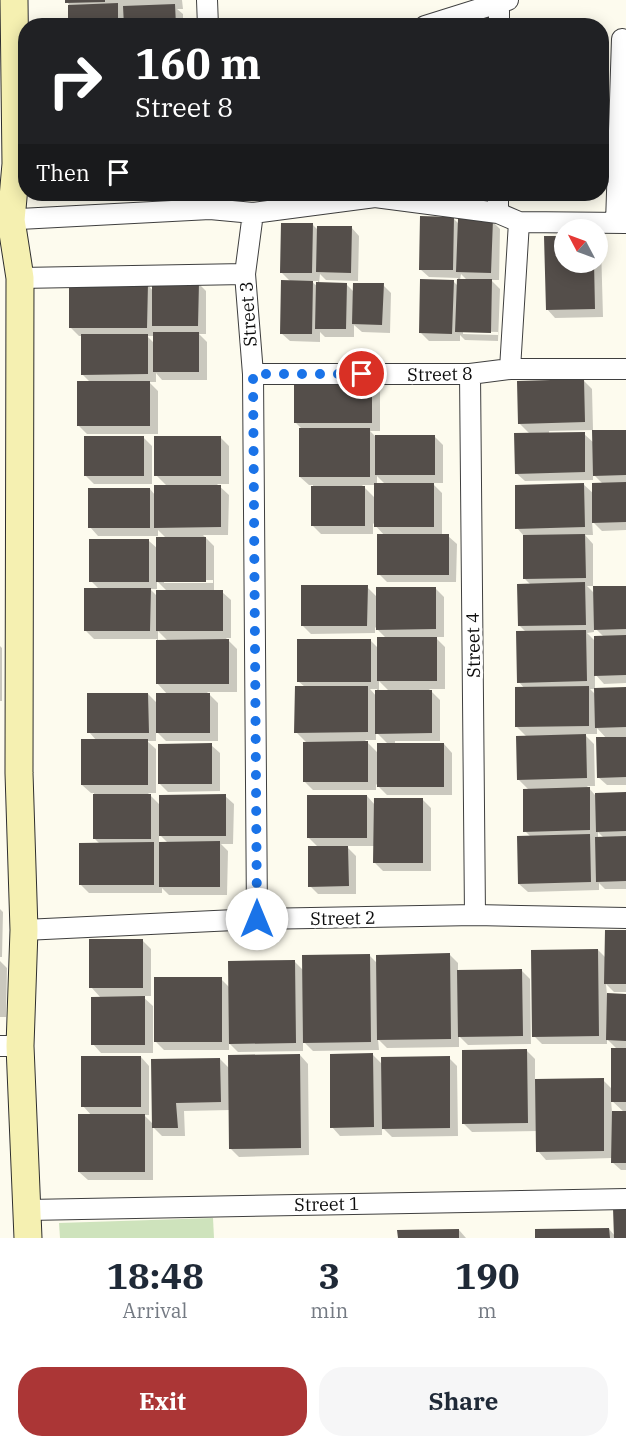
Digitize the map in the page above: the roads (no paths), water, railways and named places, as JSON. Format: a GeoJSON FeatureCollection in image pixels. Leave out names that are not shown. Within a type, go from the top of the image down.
{"type":"FeatureCollection","features":[{"type":"Feature","properties":{"kind":"street"},"geometry":{"type":"LineString","coordinates":[[207,0],[208,18]]}},
{"type":"Feature","properties":{"kind":"street"},"geometry":{"type":"LineString","coordinates":[[451,18],[504,2],[501,18]]}},
{"type":"Feature","properties":{"kind":"street"},"geometry":{"type":"LineString","coordinates":[[9,12],[16,164],[5,220],[20,278],[9,772],[24,930],[10,1046],[28,1210],[28,1238]]}},
{"type":"Feature","properties":{"kind":"street"},"geometry":{"type":"LineString","coordinates":[[467,201],[498,203],[519,222],[621,223],[622,39]]}},
{"type":"Feature","properties":{"kind":"street"},"geometry":{"type":"LineString","coordinates":[[5,220],[209,201],[253,213],[334,201]]}},
{"type":"Feature","properties":{"kind":"street","name":"Street 3"},"geometry":{"type":"LineString","coordinates":[[253,213],[245,274],[253,374],[257,919]]}},
{"type":"Feature","properties":{"kind":"street"},"geometry":{"type":"LineString","coordinates":[[510,369],[519,222]]}},
{"type":"Feature","properties":{"kind":"street"},"geometry":{"type":"LineString","coordinates":[[20,278],[245,274]]}},
{"type":"Feature","properties":{"kind":"street","name":"Street 8"},"geometry":{"type":"LineString","coordinates":[[253,374],[470,374],[510,369],[626,369]]}},
{"type":"Feature","properties":{"kind":"street","name":"Street 4"},"geometry":{"type":"LineString","coordinates":[[470,374],[475,915]]}},
{"type":"Feature","properties":{"kind":"street","name":"Street 2"},"geometry":{"type":"LineString","coordinates":[[24,930],[257,919],[475,915],[626,918]]}},
{"type":"Feature","properties":{"kind":"street","name":"Street 1"},"geometry":{"type":"LineString","coordinates":[[28,1210],[626,1199]]}}]}
